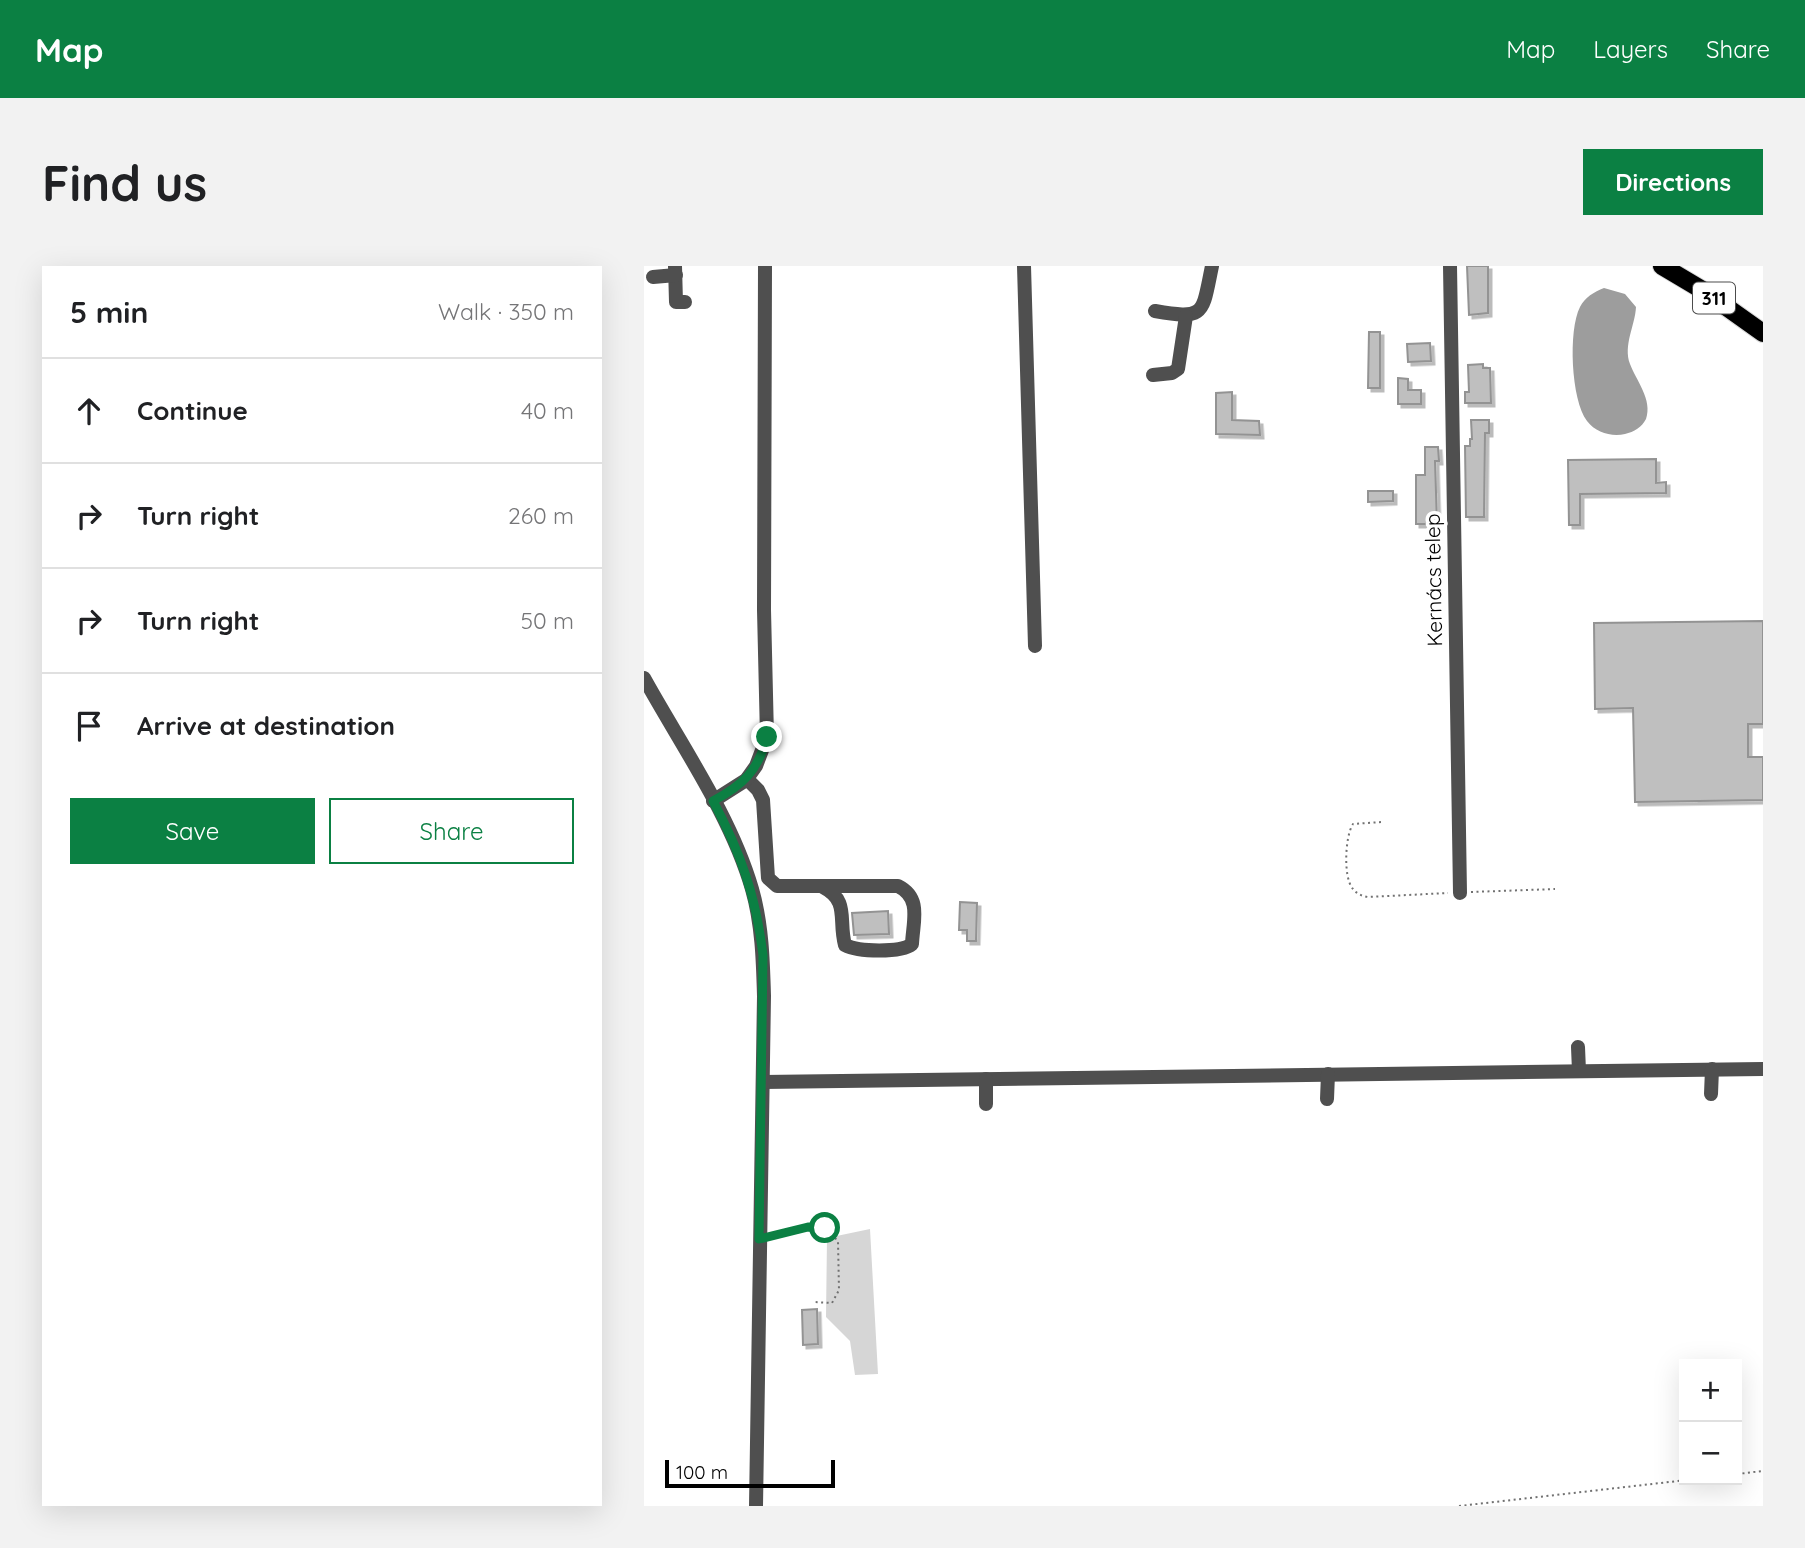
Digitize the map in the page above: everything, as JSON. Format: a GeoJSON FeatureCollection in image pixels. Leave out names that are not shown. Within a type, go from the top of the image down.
{"type":"FeatureCollection","features":[{"type":"Feature","properties":{"kind":"main road","name":"311"},"geometry":{"type":"LineString","coordinates":[[1662,266],[1715,298],[1763,333]]}},
{"type":"Feature","properties":{"kind":"street"},"geometry":{"type":"LineString","coordinates":[[713,801],[747,779],[760,759],[767,737],[764,610],[765,266]]}},
{"type":"Feature","properties":{"kind":"street"},"geometry":{"type":"LineString","coordinates":[[1024,266],[1035,646]]}},
{"type":"Feature","properties":{"kind":"street"},"geometry":{"type":"LineString","coordinates":[[1155,311],[1186,316],[1200,309],[1206,297],[1212,266]]}},
{"type":"Feature","properties":{"kind":"street","name":"Kernács telep"},"geometry":{"type":"LineString","coordinates":[[1450,266],[1460,893]]}},
{"type":"Feature","properties":{"kind":"street"},"geometry":{"type":"LineString","coordinates":[[653,276],[679,275],[675,300]]}},
{"type":"Feature","properties":{"kind":"street"},"geometry":{"type":"LineString","coordinates":[[1153,375],[1172,373],[1178,369],[1186,316]]}},
{"type":"Feature","properties":{"kind":"street"},"geometry":{"type":"LineString","coordinates":[[644,678],[713,801],[745,867],[758,916],[763,955],[763,1082],[756,1506]]}},
{"type":"Feature","properties":{"kind":"street"},"geometry":{"type":"LineString","coordinates":[[747,779],[763,800],[768,878],[777,886],[898,886],[908,890],[915,900],[912,944],[905,949],[853,949],[845,945],[841,901],[834,892],[823,887]]}},
{"type":"Feature","properties":{"kind":"street"},"geometry":{"type":"LineString","coordinates":[[1578,1047],[1579,1071]]}},
{"type":"Feature","properties":{"kind":"street"},"geometry":{"type":"LineString","coordinates":[[1711,1094],[1712,1069]]}},
{"type":"Feature","properties":{"kind":"street"},"geometry":{"type":"LineString","coordinates":[[763,1082],[1763,1069]]}},
{"type":"Feature","properties":{"kind":"street"},"geometry":{"type":"LineString","coordinates":[[1327,1099],[1328,1074]]}},
{"type":"Feature","properties":{"kind":"street"},"geometry":{"type":"LineString","coordinates":[[986,1079],[986,1104]]}},
{"type":"Feature","properties":{"kind":"path"},"geometry":{"type":"LineString","coordinates":[[1381,822],[1353,824],[1346,838],[1348,878],[1352,889],[1361,896],[1555,889]]}},
{"type":"Feature","properties":{"kind":"path"},"geometry":{"type":"LineString","coordinates":[[759,1239],[808,1227],[825,1228],[838,1241],[839,1290],[832,1303],[814,1302]]}},
{"type":"Feature","properties":{"kind":"path"},"geometry":{"type":"LineString","coordinates":[[1742,1473],[1763,1471]]}},
{"type":"Feature","properties":{"kind":"path"},"geometry":{"type":"LineString","coordinates":[[1460,1506],[1679,1481]]}},
{"type":"Feature","properties":{"kind":"shaded area"},"geometry":{"type":"Polygon","coordinates":[[[1604,288],[1625,294],[1636,307],[1628,357],[1643,390],[1648,412],[1646,419],[1637,429],[1620,435],[1600,431],[1587,421],[1577,398],[1573,365],[1574,332],[1580,307],[1584,300],[1604,288]]]}},
{"type":"Feature","properties":{"kind":"shaded area"},"geometry":{"type":"Polygon","coordinates":[[[870,1229],[878,1374],[855,1375],[850,1341],[826,1317],[827,1238],[870,1229]]]}},
{"type":"Feature","properties":{"kind":"building"},"geometry":{"type":"Polygon","coordinates":[[[1467,266],[1488,266],[1488,313],[1469,315],[1467,266]]]}},
{"type":"Feature","properties":{"kind":"building"},"geometry":{"type":"Polygon","coordinates":[[[1369,332],[1380,332],[1380,388],[1368,388],[1369,332]]]}},
{"type":"Feature","properties":{"kind":"building"},"geometry":{"type":"Polygon","coordinates":[[[1430,343],[1431,361],[1408,362],[1407,344],[1430,343]]]}},
{"type":"Feature","properties":{"kind":"building"},"geometry":{"type":"Polygon","coordinates":[[[1483,364],[1483,368],[1490,368],[1491,403],[1465,403],[1465,392],[1469,392],[1468,365],[1483,364]]]}},
{"type":"Feature","properties":{"kind":"building"},"geometry":{"type":"Polygon","coordinates":[[[1398,378],[1408,379],[1408,390],[1421,390],[1421,404],[1398,404],[1398,378]]]}},
{"type":"Feature","properties":{"kind":"building"},"geometry":{"type":"Polygon","coordinates":[[[1232,392],[1232,420],[1259,421],[1260,435],[1216,434],[1216,393],[1232,392]]]}},
{"type":"Feature","properties":{"kind":"building"},"geometry":{"type":"Polygon","coordinates":[[[1471,420],[1489,420],[1489,433],[1485,433],[1484,517],[1466,517],[1465,446],[1470,446],[1472,439],[1471,420]]]}},
{"type":"Feature","properties":{"kind":"building"},"geometry":{"type":"Polygon","coordinates":[[[1425,447],[1438,447],[1439,461],[1435,461],[1437,524],[1416,524],[1416,475],[1425,475],[1425,447]]]}},
{"type":"Feature","properties":{"kind":"building"},"geometry":{"type":"Polygon","coordinates":[[[1656,459],[1656,483],[1666,482],[1666,493],[1580,494],[1580,525],[1569,525],[1568,460],[1656,459]]]}},
{"type":"Feature","properties":{"kind":"building"},"geometry":{"type":"Polygon","coordinates":[[[1368,491],[1393,491],[1393,501],[1368,502],[1368,491]]]}},
{"type":"Feature","properties":{"kind":"building"},"geometry":{"type":"Polygon","coordinates":[[[1763,621],[1763,724],[1748,724],[1748,757],[1763,757],[1763,800],[1635,802],[1633,708],[1595,709],[1594,623],[1763,621]]]}},
{"type":"Feature","properties":{"kind":"building"},"geometry":{"type":"Polygon","coordinates":[[[960,902],[977,903],[976,941],[967,941],[967,930],[959,930],[960,902]]]}},
{"type":"Feature","properties":{"kind":"building"},"geometry":{"type":"Polygon","coordinates":[[[888,911],[889,934],[854,935],[852,913],[888,911]]]}},
{"type":"Feature","properties":{"kind":"building"},"geometry":{"type":"Polygon","coordinates":[[[817,1309],[818,1344],[803,1345],[802,1310],[817,1309]]]}},
{"type":"Feature","properties":{"kind":"route"},"geometry":{"type":"LineString","coordinates":[[767,737],[763,752],[746,780],[713,801],[745,867],[758,916],[763,955],[759,1239],[808,1227],[825,1228]]}}]}
